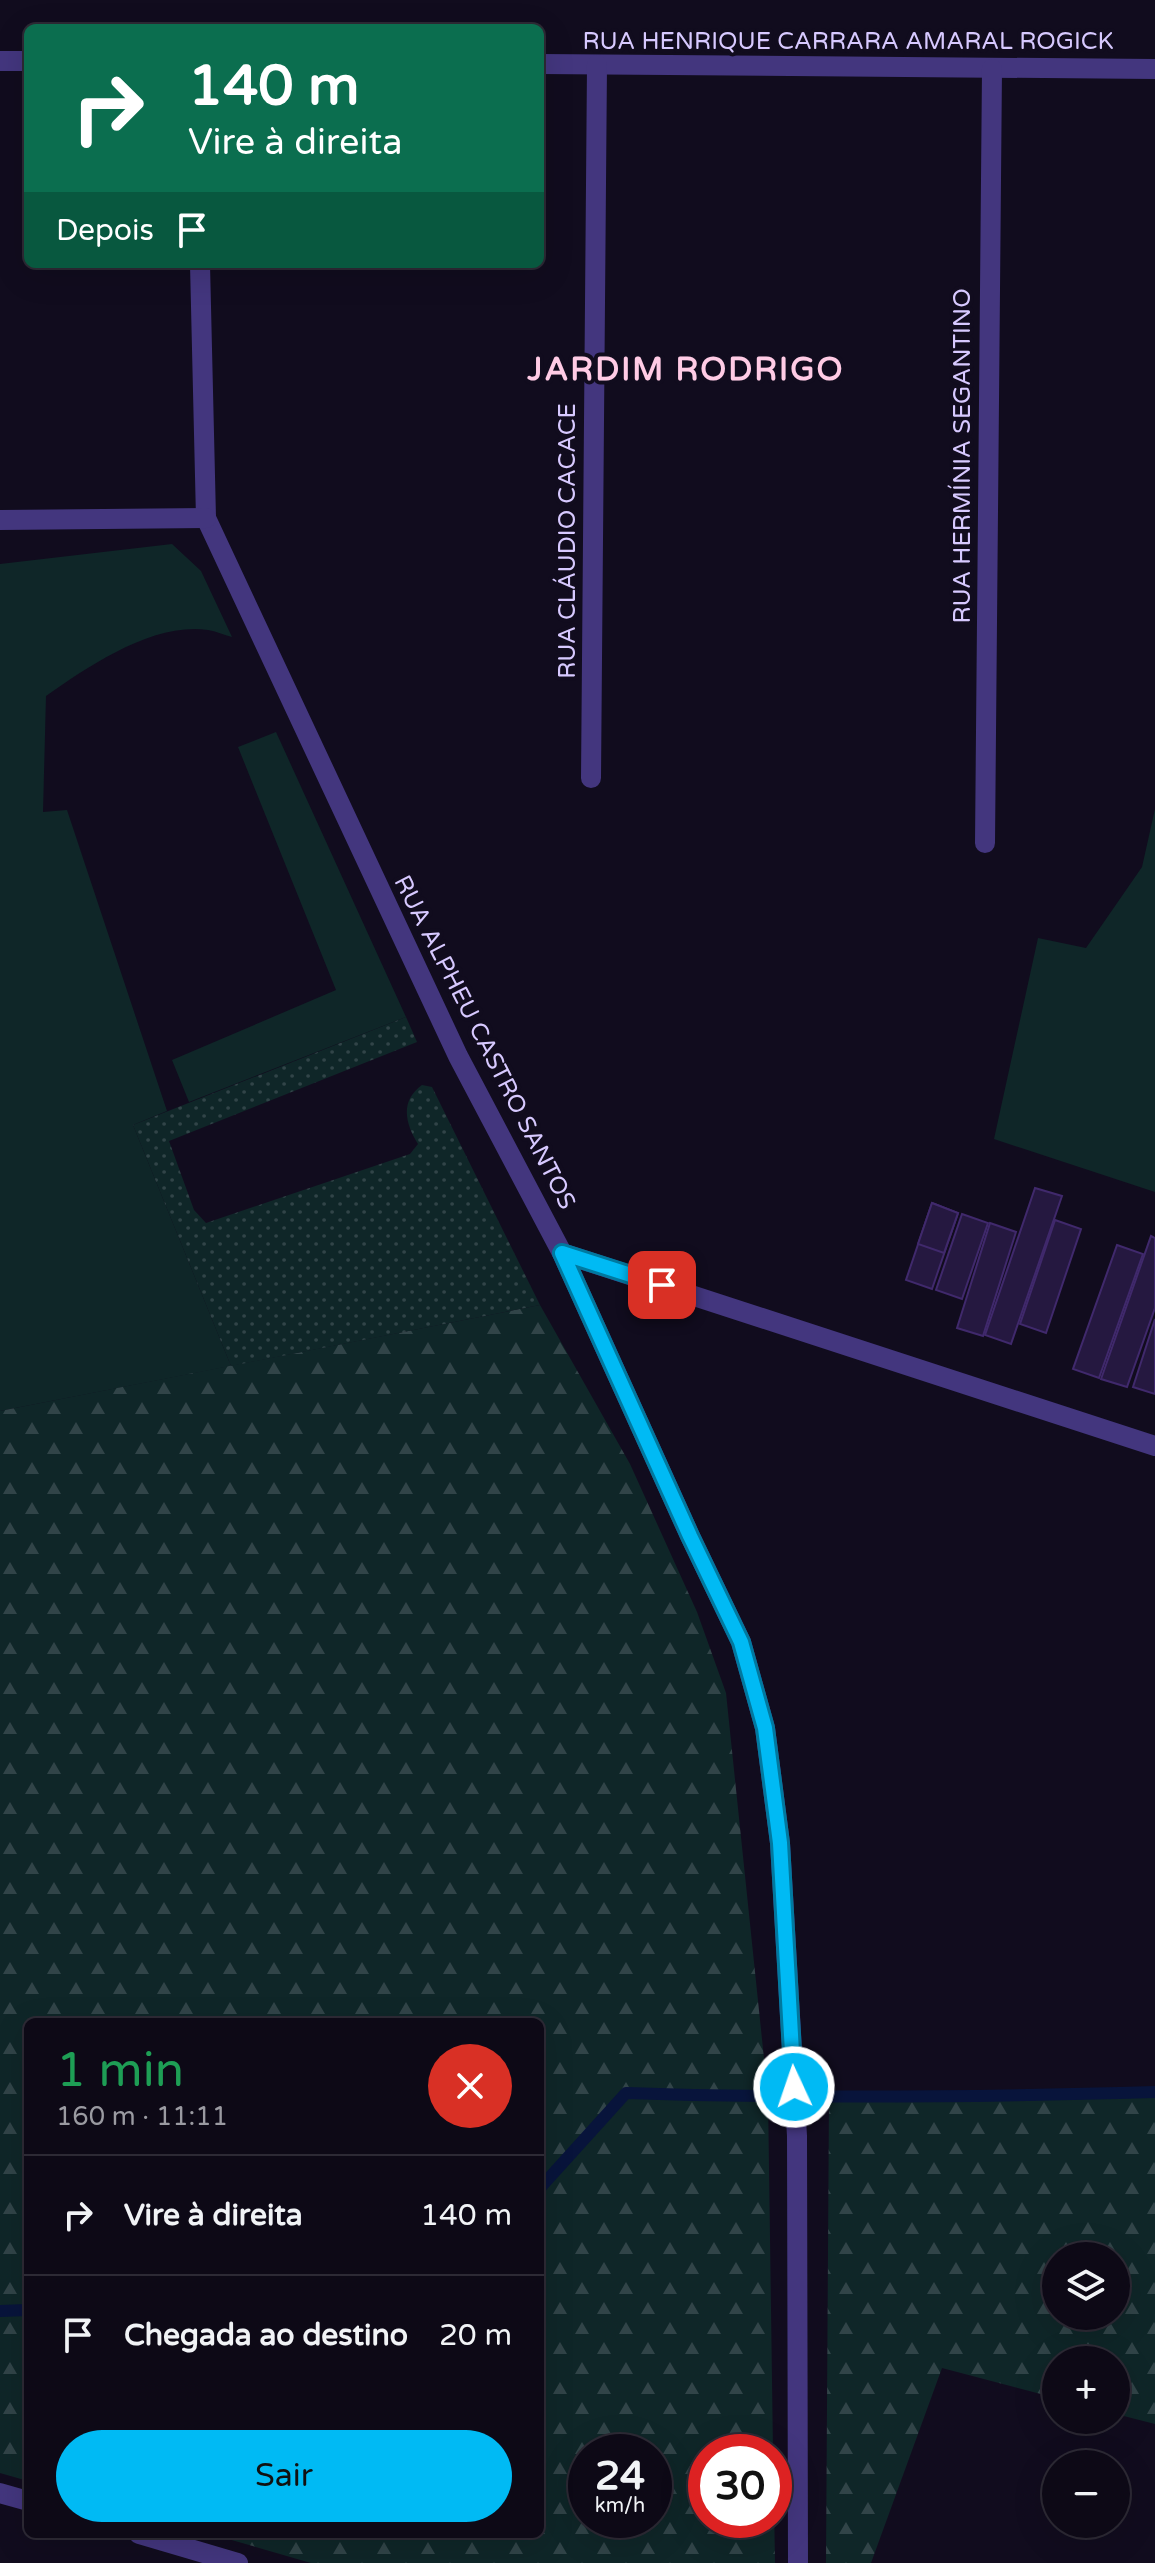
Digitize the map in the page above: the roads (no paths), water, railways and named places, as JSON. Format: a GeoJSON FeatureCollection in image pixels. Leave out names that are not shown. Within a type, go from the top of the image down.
{"type":"FeatureCollection","features":[{"type":"Feature","properties":{"kind":"street"},"geometry":{"type":"LineString","coordinates":[[0,61],[24,61]]}},
{"type":"Feature","properties":{"kind":"street","name":"RUA HENRIQUE CARRARA AMARAL ROGICK"},"geometry":{"type":"LineString","coordinates":[[544,64],[1155,69]]}},
{"type":"Feature","properties":{"kind":"street","name":"RUA CLÁUDIO CACACE"},"geometry":{"type":"LineString","coordinates":[[591,778],[597,65]]}},
{"type":"Feature","properties":{"kind":"street","name":"RUA HERMÍNIA SEGANTINO"},"geometry":{"type":"LineString","coordinates":[[985,843],[992,69]]}},
{"type":"Feature","properties":{"kind":"street"},"geometry":{"type":"LineString","coordinates":[[0,520],[206,518],[200,268]]}},
{"type":"Feature","properties":{"kind":"street","name":"RUA ALPHEU CASTRO SANTOS"},"geometry":{"type":"LineString","coordinates":[[206,518],[458,1056],[562,1253],[741,1642],[765,1728],[778,1829],[792,2037],[797,2136],[798,2563]]}},
{"type":"Feature","properties":{"kind":"street"},"geometry":{"type":"LineString","coordinates":[[562,1253],[1155,1446]]}},
{"type":"Feature","properties":{"kind":"street"},"geometry":{"type":"LineString","coordinates":[[0,2493],[24,2500]]}},
{"type":"Feature","properties":{"kind":"street"},"geometry":{"type":"LineString","coordinates":[[153,2538],[238,2563]]}},
{"type":"Feature","properties":{"kind":"waterway"},"geometry":{"type":"LineString","coordinates":[[544,2184],[626,2093],[890,2097],[1155,2092]]}},
{"type":"Feature","properties":{"kind":"waterway"},"geometry":{"type":"LineString","coordinates":[[0,2311],[24,2310]]}},
{"type":"Feature","properties":{"kind":"district","name":"JARDIM RODRIGO"},"geometry":{"type":"Point","coordinates":[686,369]}}]}
